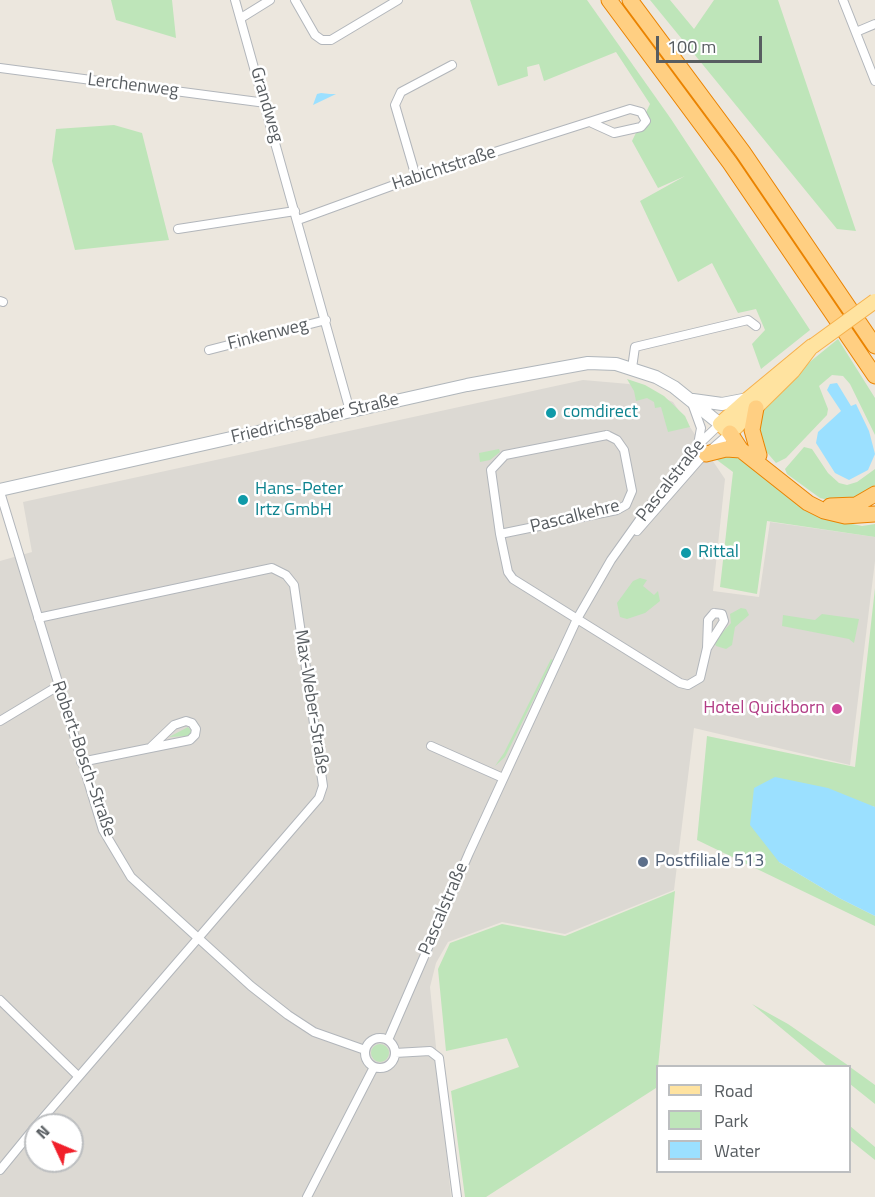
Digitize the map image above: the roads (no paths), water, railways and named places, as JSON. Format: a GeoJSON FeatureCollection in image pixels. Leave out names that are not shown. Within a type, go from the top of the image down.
{"type":"FeatureCollection","features":[{"type":"Feature","properties":{"kind":"highway"},"geometry":{"type":"LineString","coordinates":[[609,0],[730,163],[875,376]]}},
{"type":"Feature","properties":{"kind":"highway"},"geometry":{"type":"LineString","coordinates":[[630,0],[744,152],[875,346]]}},
{"type":"Feature","properties":{"kind":"highway"},"geometry":{"type":"LineString","coordinates":[[861,354],[875,388]]}},
{"type":"Feature","properties":{"kind":"highway"},"geometry":{"type":"LineString","coordinates":[[752,403],[752,430],[759,455]]}},
{"type":"Feature","properties":{"kind":"highway"},"geometry":{"type":"LineString","coordinates":[[725,428],[741,450],[790,491],[816,508],[845,516],[875,514]]}},
{"type":"Feature","properties":{"kind":"highway"},"geometry":{"type":"LineString","coordinates":[[725,428],[795,487],[819,503],[845,507],[864,501],[875,494]]}},
{"type":"Feature","properties":{"kind":"highway"},"geometry":{"type":"LineString","coordinates":[[702,450],[741,450]]}},
{"type":"Feature","properties":{"kind":"main road"},"geometry":{"type":"LineString","coordinates":[[725,428],[752,403],[793,371],[813,346],[875,301]]}},
{"type":"Feature","properties":{"kind":"main road","name":"Friedrichsgaber Straße"},"geometry":{"type":"LineString","coordinates":[[0,491],[350,411],[531,372],[588,363],[632,368],[666,382],[725,428]]}},
{"type":"Feature","properties":{"kind":"main road","name":"Friedrichsgaber Straße"},"geometry":{"type":"LineString","coordinates":[[690,400],[722,404],[752,403]]}},
{"type":"Feature","properties":{"kind":"street","name":"Grandweg"},"geometry":{"type":"LineString","coordinates":[[235,0],[266,103],[350,411]]}},
{"type":"Feature","properties":{"kind":"street"},"geometry":{"type":"LineString","coordinates":[[241,18],[270,0]]}},
{"type":"Feature","properties":{"kind":"street"},"geometry":{"type":"LineString","coordinates":[[295,0],[315,35],[322,40],[331,40],[397,0]]}},
{"type":"Feature","properties":{"kind":"street"},"geometry":{"type":"LineString","coordinates":[[843,0],[875,81]]}},
{"type":"Feature","properties":{"kind":"street"},"geometry":{"type":"LineString","coordinates":[[856,32],[875,24]]}},
{"type":"Feature","properties":{"kind":"street"},"geometry":{"type":"LineString","coordinates":[[416,177],[395,105],[401,92],[452,65]]}},
{"type":"Feature","properties":{"kind":"street","name":"Lerchenweg"},"geometry":{"type":"LineString","coordinates":[[0,68],[266,103]]}},
{"type":"Feature","properties":{"kind":"street","name":"Habichtstraße"},"geometry":{"type":"LineString","coordinates":[[298,220],[416,177],[592,123],[630,109],[641,112],[645,121],[641,127],[614,133],[592,123]]}},
{"type":"Feature","properties":{"kind":"street"},"geometry":{"type":"LineString","coordinates":[[178,229],[295,211]]}},
{"type":"Feature","properties":{"kind":"street","name":"Finkenweg"},"geometry":{"type":"LineString","coordinates":[[209,350],[326,320]]}},
{"type":"Feature","properties":{"kind":"street"},"geometry":{"type":"LineString","coordinates":[[632,368],[635,347],[748,320],[756,326]]}},
{"type":"Feature","properties":{"kind":"street"},"geometry":{"type":"LineString","coordinates":[[690,400],[701,428],[702,450]]}},
{"type":"Feature","properties":{"kind":"street","name":"Pascalstraße"},"geometry":{"type":"LineString","coordinates":[[702,450],[725,428]]}},
{"type":"Feature","properties":{"kind":"street","name":"Pascalstraße"},"geometry":{"type":"LineString","coordinates":[[388,1040],[502,778],[577,619],[625,541],[637,531],[702,450],[725,428]]}},
{"type":"Feature","properties":{"kind":"street","name":"Pascalkehre"},"geometry":{"type":"LineString","coordinates":[[607,435],[617,440],[624,450],[632,491],[626,504],[617,510],[500,534],[491,470],[505,455],[607,435]]}},
{"type":"Feature","properties":{"kind":"street","name":"Robert-Bosch-Straße"},"geometry":{"type":"LineString","coordinates":[[0,491],[103,830],[131,877],[288,1015],[314,1032],[365,1050]]}},
{"type":"Feature","properties":{"kind":"street"},"geometry":{"type":"LineString","coordinates":[[500,534],[508,572],[513,579],[680,683],[688,685],[696,682],[703,673],[707,648]]}},
{"type":"Feature","properties":{"kind":"street","name":"Max-Weber-Straße"},"geometry":{"type":"LineString","coordinates":[[38,618],[272,568],[286,575],[294,585],[323,790],[48,1113]]}},
{"type":"Feature","properties":{"kind":"street"},"geometry":{"type":"LineString","coordinates":[[0,721],[58,686]]}},
{"type":"Feature","properties":{"kind":"street"},"geometry":{"type":"LineString","coordinates":[[81,762],[190,740],[195,735],[196,729],[192,723],[186,721],[174,725],[151,747]]}},
{"type":"Feature","properties":{"kind":"street"},"geometry":{"type":"LineString","coordinates":[[431,746],[502,778]]}},
{"type":"Feature","properties":{"kind":"street"},"geometry":{"type":"LineString","coordinates":[[0,1000],[78,1076]]}},
{"type":"Feature","properties":{"kind":"street"},"geometry":{"type":"LineString","coordinates":[[379,1038],[388,1040],[395,1053],[388,1066],[374,1067],[366,1059],[365,1050],[370,1042],[379,1038]]}},
{"type":"Feature","properties":{"kind":"street"},"geometry":{"type":"LineString","coordinates":[[395,1053],[430,1051],[440,1058],[457,1197]]}},
{"type":"Feature","properties":{"kind":"street"},"geometry":{"type":"LineString","coordinates":[[307,1197],[374,1067]]}},
{"type":"Feature","properties":{"kind":"street","name":"Max-Weber-Straße"},"geometry":{"type":"LineString","coordinates":[[0,1170],[24,1141]]}},
{"type":"Feature","properties":{"kind":"water"},"geometry":{"type":"Polygon","coordinates":[[[317,94],[336,94],[313,105],[317,94]]]}},
{"type":"Feature","properties":{"kind":"water"},"geometry":{"type":"Polygon","coordinates":[[[837,383],[851,406],[856,404],[869,431],[875,454],[868,470],[849,480],[835,473],[816,443],[818,432],[841,411],[827,390],[830,384],[837,383]]]}},
{"type":"Feature","properties":{"kind":"water"},"geometry":{"type":"Polygon","coordinates":[[[775,777],[828,788],[875,807],[875,916],[839,898],[779,862],[750,825],[754,788],[775,777]]]}},
{"type":"Feature","properties":{"kind":"place","name":"comdirect"},"geometry":{"type":"Point","coordinates":[551,413]}},
{"type":"Feature","properties":{"kind":"place","name":"Hans-Peter Irtz GmbH"},"geometry":{"type":"Point","coordinates":[243,500]}},
{"type":"Feature","properties":{"kind":"place","name":"Rittal"},"geometry":{"type":"Point","coordinates":[686,553]}},
{"type":"Feature","properties":{"kind":"place","name":"Hotel Quickborn"},"geometry":{"type":"Point","coordinates":[837,709]}},
{"type":"Feature","properties":{"kind":"place","name":"Postfiliale 513"},"geometry":{"type":"Point","coordinates":[643,862]}}]}
